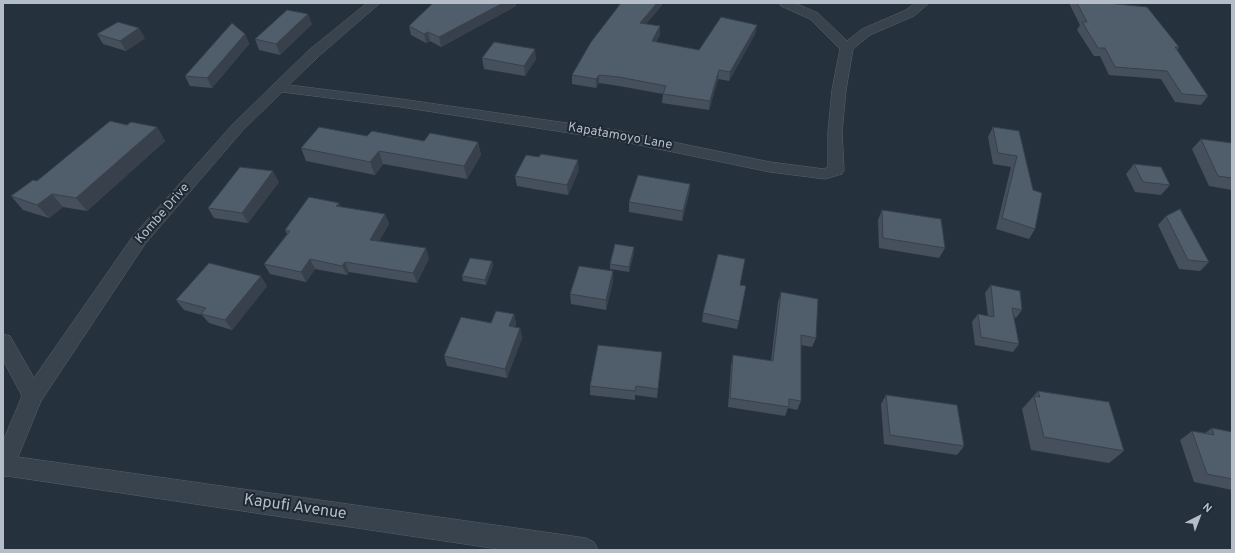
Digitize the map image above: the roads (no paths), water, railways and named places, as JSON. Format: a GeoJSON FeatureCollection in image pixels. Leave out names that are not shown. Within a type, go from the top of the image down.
{"type":"FeatureCollection","features":[{"type":"Feature","properties":{"kind":"street","name":"Kombe Drive"},"geometry":{"type":"LineString","coordinates":[[3,466],[33,396],[139,240],[238,127],[280,88],[314,53],[374,3]]}},
{"type":"Feature","properties":{"kind":"street"},"geometry":{"type":"LineString","coordinates":[[785,3],[814,16],[848,48],[866,32],[910,13],[923,3]]}},
{"type":"Feature","properties":{"kind":"street","name":"Kapatamoyo Lane"},"geometry":{"type":"LineString","coordinates":[[280,88],[401,103],[615,135],[770,167],[825,174],[836,170],[837,155],[835,132],[839,90],[848,48]]}},
{"type":"Feature","properties":{"kind":"street"},"geometry":{"type":"LineString","coordinates":[[3,342],[33,396]]}},
{"type":"Feature","properties":{"kind":"street","name":"Kapufi Avenue"},"geometry":{"type":"LineString","coordinates":[[3,466],[586,550]]}}]}
